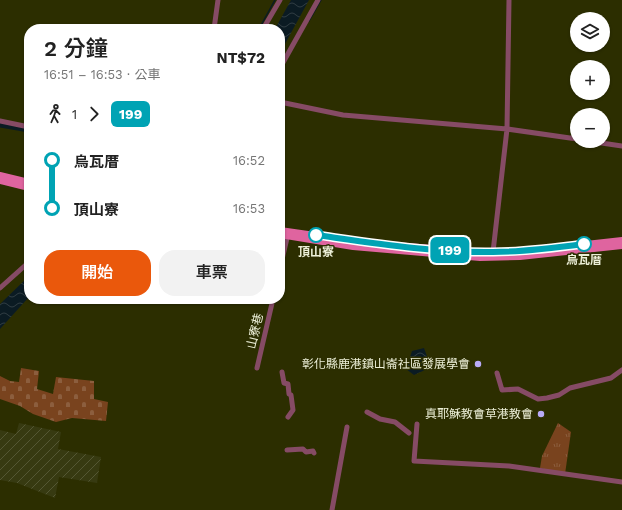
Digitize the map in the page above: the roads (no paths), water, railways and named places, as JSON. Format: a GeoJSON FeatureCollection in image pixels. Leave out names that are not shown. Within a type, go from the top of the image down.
{"type":"FeatureCollection","features":[{"type":"Feature","properties":{"kind":"main road"},"geometry":{"type":"LineString","coordinates":[[0,175],[24,181]]}},
{"type":"Feature","properties":{"kind":"main road"},"geometry":{"type":"LineString","coordinates":[[0,181],[24,187]]}},
{"type":"Feature","properties":{"kind":"main road"},"geometry":{"type":"LineString","coordinates":[[285,232],[361,248],[480,258],[520,257],[622,246]]}},
{"type":"Feature","properties":{"kind":"main road"},"geometry":{"type":"LineString","coordinates":[[285,234],[401,246],[493,252],[532,250],[622,240]]}},
{"type":"Feature","properties":{"kind":"street"},"geometry":{"type":"LineString","coordinates":[[215,24],[218,0]]}},
{"type":"Feature","properties":{"kind":"street"},"geometry":{"type":"LineString","coordinates":[[266,24],[280,0]]}},
{"type":"Feature","properties":{"kind":"street"},"geometry":{"type":"LineString","coordinates":[[285,59],[318,0]]}},
{"type":"Feature","properties":{"kind":"street"},"geometry":{"type":"LineString","coordinates":[[493,252],[507,129],[509,0]]}},
{"type":"Feature","properties":{"kind":"street"},"geometry":{"type":"LineString","coordinates":[[285,103],[343,115],[507,129],[570,138]]}},
{"type":"Feature","properties":{"kind":"street"},"geometry":{"type":"LineString","coordinates":[[0,122],[24,126]]}},
{"type":"Feature","properties":{"kind":"street"},"geometry":{"type":"LineString","coordinates":[[610,144],[622,146]]}},
{"type":"Feature","properties":{"kind":"street"},"geometry":{"type":"LineString","coordinates":[[285,247],[288,234]]}},
{"type":"Feature","properties":{"kind":"street"},"geometry":{"type":"LineString","coordinates":[[0,288],[24,266]]}},
{"type":"Feature","properties":{"kind":"street","name":"山寮巷"},"geometry":{"type":"LineString","coordinates":[[257,368],[272,304]]}},
{"type":"Feature","properties":{"kind":"street"},"geometry":{"type":"LineString","coordinates":[[497,373],[502,390],[518,389],[538,398],[547,398],[559,395],[570,388],[611,378],[622,370]]}},
{"type":"Feature","properties":{"kind":"street"},"geometry":{"type":"LineString","coordinates":[[282,372],[284,384],[288,384],[294,410],[288,417]]}},
{"type":"Feature","properties":{"kind":"street"},"geometry":{"type":"LineString","coordinates":[[367,412],[380,420],[395,422],[409,433]]}},
{"type":"Feature","properties":{"kind":"street"},"geometry":{"type":"LineString","coordinates":[[417,424],[414,461],[509,466],[622,482]]}},
{"type":"Feature","properties":{"kind":"street"},"geometry":{"type":"LineString","coordinates":[[332,510],[347,427]]}},
{"type":"Feature","properties":{"kind":"street"},"geometry":{"type":"LineString","coordinates":[[287,450],[303,449],[306,452],[313,451],[314,453]]}},
{"type":"Feature","properties":{"kind":"water"},"geometry":{"type":"Polygon","coordinates":[[[291,0],[309,0],[285,44],[285,24],[278,24],[291,0]]]}},
{"type":"Feature","properties":{"kind":"water"},"geometry":{"type":"Polygon","coordinates":[[[24,281],[24,303],[0,329],[0,304],[24,281]]]}},
{"type":"Feature","properties":{"kind":"water"},"geometry":{"type":"Polygon","coordinates":[[[424,348],[428,359],[424,362],[425,370],[414,375],[406,369],[412,351],[424,348]]]}},
{"type":"Feature","properties":{"kind":"waterway"},"geometry":{"type":"LineString","coordinates":[[262,24],[275,0]]}},
{"type":"Feature","properties":{"kind":"waterway"},"geometry":{"type":"LineString","coordinates":[[309,21],[321,0]]}},
{"type":"Feature","properties":{"kind":"waterway"},"geometry":{"type":"LineString","coordinates":[[0,125],[24,129]]}},
{"type":"Feature","properties":{"kind":"place","name":"頂山寮"},"geometry":{"type":"Point","coordinates":[316,235]}},
{"type":"Feature","properties":{"kind":"place","name":"烏瓦厝"},"geometry":{"type":"Point","coordinates":[584,244]}},
{"type":"Feature","properties":{"kind":"place","name":"彰化縣鹿港鎮山崙社區發展學會"},"geometry":{"type":"Point","coordinates":[478,364]}},
{"type":"Feature","properties":{"kind":"place","name":"真耶穌教會草港教會"},"geometry":{"type":"Point","coordinates":[541,414]}}]}
